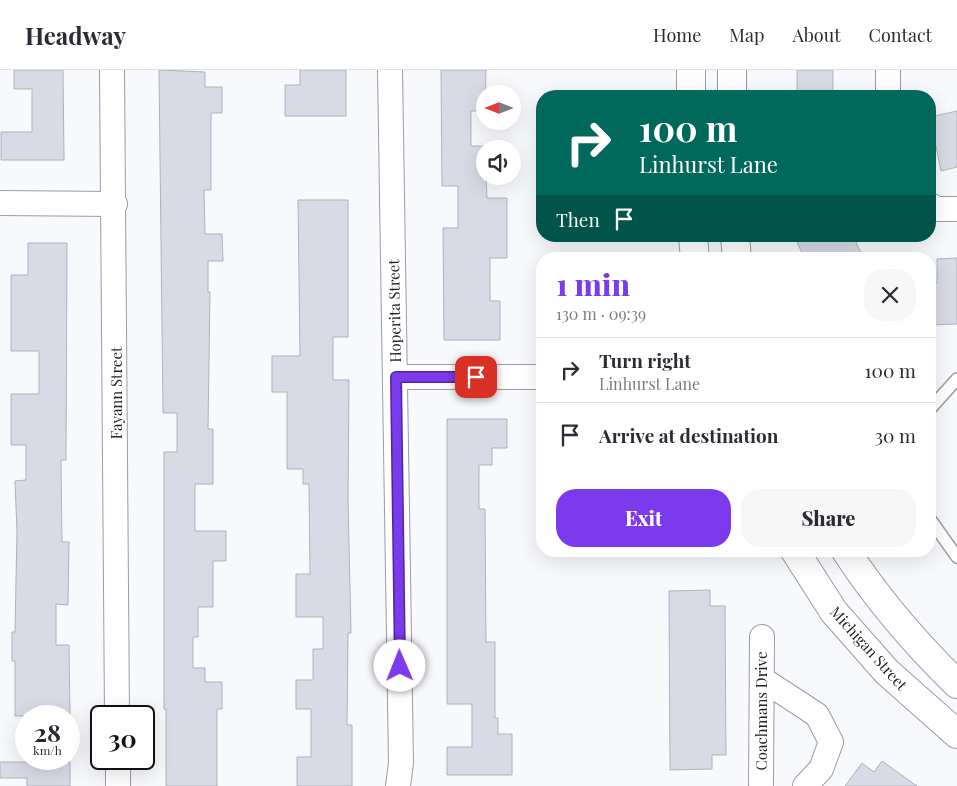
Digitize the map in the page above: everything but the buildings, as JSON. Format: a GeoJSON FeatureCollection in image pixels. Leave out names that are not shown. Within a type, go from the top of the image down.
{"type":"FeatureCollection","features":[{"type":"Feature","properties":{"kind":"street","name":"Fayann Street"},"geometry":{"type":"LineString","coordinates":[[112,70],[115,204],[117,705]]}},
{"type":"Feature","properties":{"kind":"street","name":"Hoperita Street"},"geometry":{"type":"LineString","coordinates":[[390,70],[401,763],[398,786]]}},
{"type":"Feature","properties":{"kind":"street"},"geometry":{"type":"LineString","coordinates":[[691,70],[691,90]]}},
{"type":"Feature","properties":{"kind":"street"},"geometry":{"type":"LineString","coordinates":[[732,70],[732,90]]}},
{"type":"Feature","properties":{"kind":"street"},"geometry":{"type":"LineString","coordinates":[[888,70],[888,90]]}},
{"type":"Feature","properties":{"kind":"street"},"geometry":{"type":"LineString","coordinates":[[0,203],[115,204]]}},
{"type":"Feature","properties":{"kind":"street"},"geometry":{"type":"LineString","coordinates":[[936,209],[957,209]]}},
{"type":"Feature","properties":{"kind":"street"},"geometry":{"type":"LineString","coordinates":[[396,377],[536,377]]}},
{"type":"Feature","properties":{"kind":"street","name":"Michigan Street"},"geometry":{"type":"LineString","coordinates":[[799,557],[834,612],[887,672],[957,734]]}},
{"type":"Feature","properties":{"kind":"street"},"geometry":{"type":"LineString","coordinates":[[850,557],[864,579],[924,652],[957,684]]}},
{"type":"Feature","properties":{"kind":"street","name":"Coachmans Drive"},"geometry":{"type":"LineString","coordinates":[[761,786],[762,637]]}},
{"type":"Feature","properties":{"kind":"street"},"geometry":{"type":"LineString","coordinates":[[762,679],[817,714],[832,742],[820,769],[805,786]]}},
{"type":"Feature","properties":{"kind":"street"},"geometry":{"type":"LineString","coordinates":[[118,770],[118,786]]}},
{"type":"Feature","properties":{"kind":"lane"},"geometry":{"type":"LineString","coordinates":[[936,402],[957,379]]}},
{"type":"Feature","properties":{"kind":"lane"},"geometry":{"type":"LineString","coordinates":[[936,527],[957,557]]}},
{"type":"Feature","properties":{"kind":"route"},"geometry":{"type":"LineString","coordinates":[[400,666],[396,377],[476,377]]}}]}
